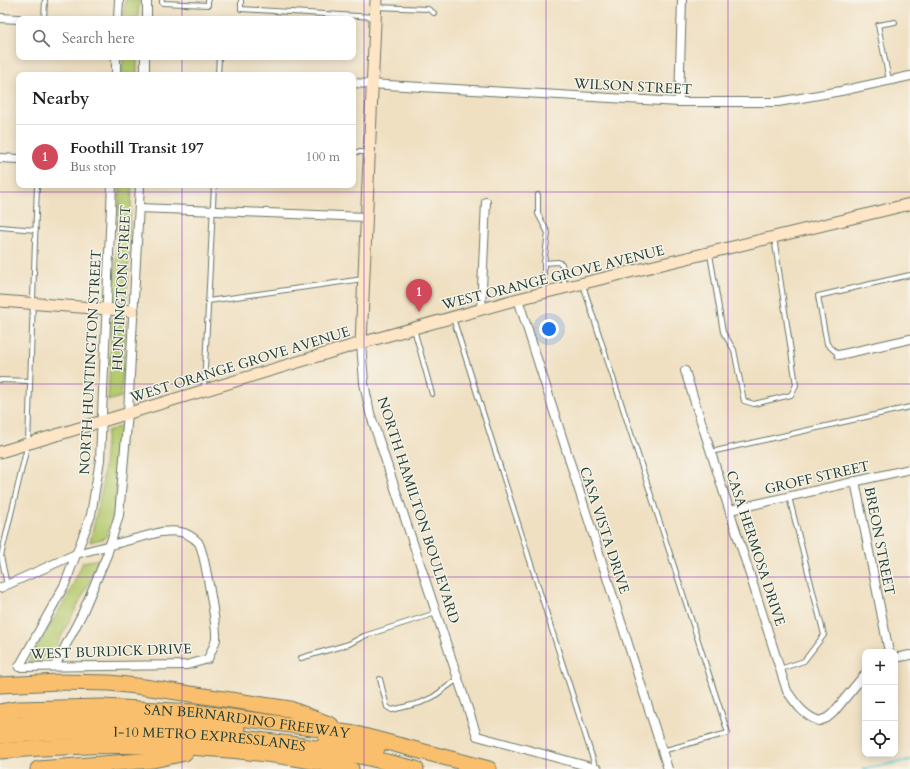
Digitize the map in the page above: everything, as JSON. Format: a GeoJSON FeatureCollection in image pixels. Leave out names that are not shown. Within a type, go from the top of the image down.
{"type":"FeatureCollection","features":[{"type":"Feature","properties":{"kind":"highway"},"geometry":{"type":"LineString","coordinates":[[0,686],[44,682],[110,683],[180,691],[290,709],[356,734]]}},
{"type":"Feature","properties":{"kind":"highway","name":"SAN BERNARDINO FREEWAY"},"geometry":{"type":"LineString","coordinates":[[0,712],[18,709],[102,707],[195,712],[356,734],[489,769]]}},
{"type":"Feature","properties":{"kind":"highway","name":"I-10 METRO EXPRESSLANES"},"geometry":{"type":"LineString","coordinates":[[0,725],[113,720],[203,724],[293,734],[390,752],[460,769]]}},
{"type":"Feature","properties":{"kind":"highway","name":"I-10 METRO EXPRESSLANES"},"geometry":{"type":"LineString","coordinates":[[0,736],[111,732],[218,736],[312,747],[354,754],[416,769]]}},
{"type":"Feature","properties":{"kind":"highway","name":"SAN BERNARDINO FREEWAY"},"geometry":{"type":"LineString","coordinates":[[0,751],[98,745],[203,749],[260,753],[318,761],[351,769]]}},
{"type":"Feature","properties":{"kind":"highway"},"geometry":{"type":"LineString","coordinates":[[38,769],[152,760],[203,749]]}},
{"type":"Feature","properties":{"kind":"street"},"geometry":{"type":"LineString","coordinates":[[118,16],[119,0]]}},
{"type":"Feature","properties":{"kind":"street"},"geometry":{"type":"LineString","coordinates":[[146,16],[147,0]]}},
{"type":"Feature","properties":{"kind":"street"},"geometry":{"type":"LineString","coordinates":[[679,102],[682,0]]}},
{"type":"Feature","properties":{"kind":"street","name":"NORTH HAMILTON BOULEVARD"},"geometry":{"type":"LineString","coordinates":[[376,8],[361,343],[364,383],[370,413],[477,736],[597,769]]}},
{"type":"Feature","properties":{"kind":"street"},"geometry":{"type":"LineString","coordinates":[[0,18],[16,19]]}},
{"type":"Feature","properties":{"kind":"street"},"geometry":{"type":"LineString","coordinates":[[116,60],[116,72]]}},
{"type":"Feature","properties":{"kind":"street"},"geometry":{"type":"LineString","coordinates":[[145,60],[145,72]]}},
{"type":"Feature","properties":{"kind":"street","name":"WILSON STREET"},"geometry":{"type":"LineString","coordinates":[[356,83],[679,102],[778,102],[910,76]]}},
{"type":"Feature","properties":{"kind":"street"},"geometry":{"type":"LineString","coordinates":[[0,158],[16,159]]}},
{"type":"Feature","properties":{"kind":"street","name":"NORTH HUNTINGTON STREET"},"geometry":{"type":"LineString","coordinates":[[18,666],[65,584],[91,515],[100,460],[112,188]]}},
{"type":"Feature","properties":{"kind":"street","name":"HUNTINGTON STREET"},"geometry":{"type":"LineString","coordinates":[[55,666],[82,614],[112,545],[119,515],[128,414],[140,188]]}},
{"type":"Feature","properties":{"kind":"street"},"geometry":{"type":"LineString","coordinates":[[481,310],[486,202]]}},
{"type":"Feature","properties":{"kind":"street","name":"WEST ORANGE GROVE AVENUE"},"geometry":{"type":"LineString","coordinates":[[0,452],[361,343],[518,299],[910,204]]}},
{"type":"Feature","properties":{"kind":"street"},"geometry":{"type":"LineString","coordinates":[[139,208],[366,217]]}},
{"type":"Feature","properties":{"kind":"street","name":"CASA VISTA DRIVE"},"geometry":{"type":"LineString","coordinates":[[518,299],[668,769]]}},
{"type":"Feature","properties":{"kind":"street"},"geometry":{"type":"LineString","coordinates":[[0,301],[133,311]]}},
{"type":"Feature","properties":{"kind":"street"},"geometry":{"type":"LineString","coordinates":[[839,355],[910,339]]}},
{"type":"Feature","properties":{"kind":"street","name":"CASA HERMOSA DRIVE"},"geometry":{"type":"LineString","coordinates":[[685,371],[787,691],[796,705],[808,716],[819,721],[833,713],[862,678]]}},
{"type":"Feature","properties":{"kind":"street","name":"GROFF STREET"},"geometry":{"type":"LineString","coordinates":[[730,510],[910,469]]}},
{"type":"Feature","properties":{"kind":"street","name":"BREON STREET"},"geometry":{"type":"LineString","coordinates":[[855,481],[889,649]]}},
{"type":"Feature","properties":{"kind":"street","name":"WEST BURDICK DRIVE"},"geometry":{"type":"LineString","coordinates":[[4,586],[76,554],[175,530],[186,533],[199,543],[204,556],[216,639],[208,659],[187,665],[18,666]]}},
{"type":"Feature","properties":{"kind":"street"},"geometry":{"type":"LineString","coordinates":[[898,657],[910,655]]}},
{"type":"Feature","properties":{"kind":"lane"},"geometry":{"type":"LineString","coordinates":[[44,16],[45,0]]}},
{"type":"Feature","properties":{"kind":"lane"},"geometry":{"type":"LineString","coordinates":[[162,0],[162,3],[208,5],[208,0]]}},
{"type":"Feature","properties":{"kind":"lane"},"geometry":{"type":"LineString","coordinates":[[241,0],[241,9],[428,9],[434,13]]}},
{"type":"Feature","properties":{"kind":"lane"},"geometry":{"type":"LineString","coordinates":[[889,81],[878,25],[895,22]]}},
{"type":"Feature","properties":{"kind":"lane"},"geometry":{"type":"LineString","coordinates":[[218,72],[219,60]]}},
{"type":"Feature","properties":{"kind":"lane"},"geometry":{"type":"LineString","coordinates":[[356,152],[369,152]]}},
{"type":"Feature","properties":{"kind":"lane"},"geometry":{"type":"LineString","coordinates":[[4,586],[2,556],[28,443],[37,188]]}},
{"type":"Feature","properties":{"kind":"lane"},"geometry":{"type":"LineString","coordinates":[[204,390],[214,188]]}},
{"type":"Feature","properties":{"kind":"lane"},"geometry":{"type":"LineString","coordinates":[[538,195],[538,214],[548,233],[544,263],[544,292]]}},
{"type":"Feature","properties":{"kind":"lane"},"geometry":{"type":"LineString","coordinates":[[0,227],[36,230]]}},
{"type":"Feature","properties":{"kind":"lane"},"geometry":{"type":"LineString","coordinates":[[710,252],[724,332],[734,350],[744,401],[754,404],[791,395],[796,385],[774,237]]}},
{"type":"Feature","properties":{"kind":"lane"},"geometry":{"type":"LineString","coordinates":[[544,263],[558,262],[562,264],[565,287]]}},
{"type":"Feature","properties":{"kind":"lane"},"geometry":{"type":"LineString","coordinates":[[839,355],[827,344],[818,296],[910,275]]}},
{"type":"Feature","properties":{"kind":"lane"},"geometry":{"type":"LineString","coordinates":[[208,301],[364,279]]}},
{"type":"Feature","properties":{"kind":"lane"},"geometry":{"type":"LineString","coordinates":[[582,283],[728,733],[662,751]]}},
{"type":"Feature","properties":{"kind":"lane"},"geometry":{"type":"LineString","coordinates":[[453,318],[597,769]]}},
{"type":"Feature","properties":{"kind":"lane"},"geometry":{"type":"LineString","coordinates":[[414,328],[432,394]]}},
{"type":"Feature","properties":{"kind":"lane"},"geometry":{"type":"LineString","coordinates":[[0,380],[30,381]]}},
{"type":"Feature","properties":{"kind":"lane"},"geometry":{"type":"LineString","coordinates":[[711,452],[910,407]]}},
{"type":"Feature","properties":{"kind":"lane"},"geometry":{"type":"LineString","coordinates":[[780,669],[804,661],[824,635],[789,497]]}},
{"type":"Feature","properties":{"kind":"lane"},"geometry":{"type":"LineString","coordinates":[[301,658],[349,644],[364,636],[437,613]]}},
{"type":"Feature","properties":{"kind":"lane"},"geometry":{"type":"LineString","coordinates":[[380,679],[387,708],[392,710],[420,703],[458,679]]}},
{"type":"Feature","properties":{"kind":"green space"},"geometry":{"type":"Polygon","coordinates":[[[125,0],[139,0],[138,16],[124,16],[125,0]]]}},
{"type":"Feature","properties":{"kind":"green space"},"geometry":{"type":"Polygon","coordinates":[[[123,60],[137,60],[137,72],[122,72],[123,60]]]}},
{"type":"Feature","properties":{"kind":"green space"},"geometry":{"type":"Polygon","coordinates":[[[120,188],[132,188],[127,300],[114,300],[120,188]]]}},
{"type":"Feature","properties":{"kind":"green space"},"geometry":{"type":"Polygon","coordinates":[[[112,319],[126,320],[121,397],[108,401],[112,319]]]}},
{"type":"Feature","properties":{"kind":"green space"},"geometry":{"type":"Polygon","coordinates":[[[122,426],[118,483],[114,511],[106,538],[90,542],[102,489],[107,431],[122,426]]]}},
{"type":"Feature","properties":{"kind":"green space"},"geometry":{"type":"Polygon","coordinates":[[[99,559],[87,587],[48,662],[28,662],[69,594],[83,562],[99,559]]]}},
{"type":"Feature","properties":{"kind":"waterway"},"geometry":{"type":"LineString","coordinates":[[863,769],[910,760]]}},
{"type":"Feature","properties":{"kind":"place","name":"Foothill Transit 197"},"geometry":{"type":"Point","coordinates":[419,312]}}]}
